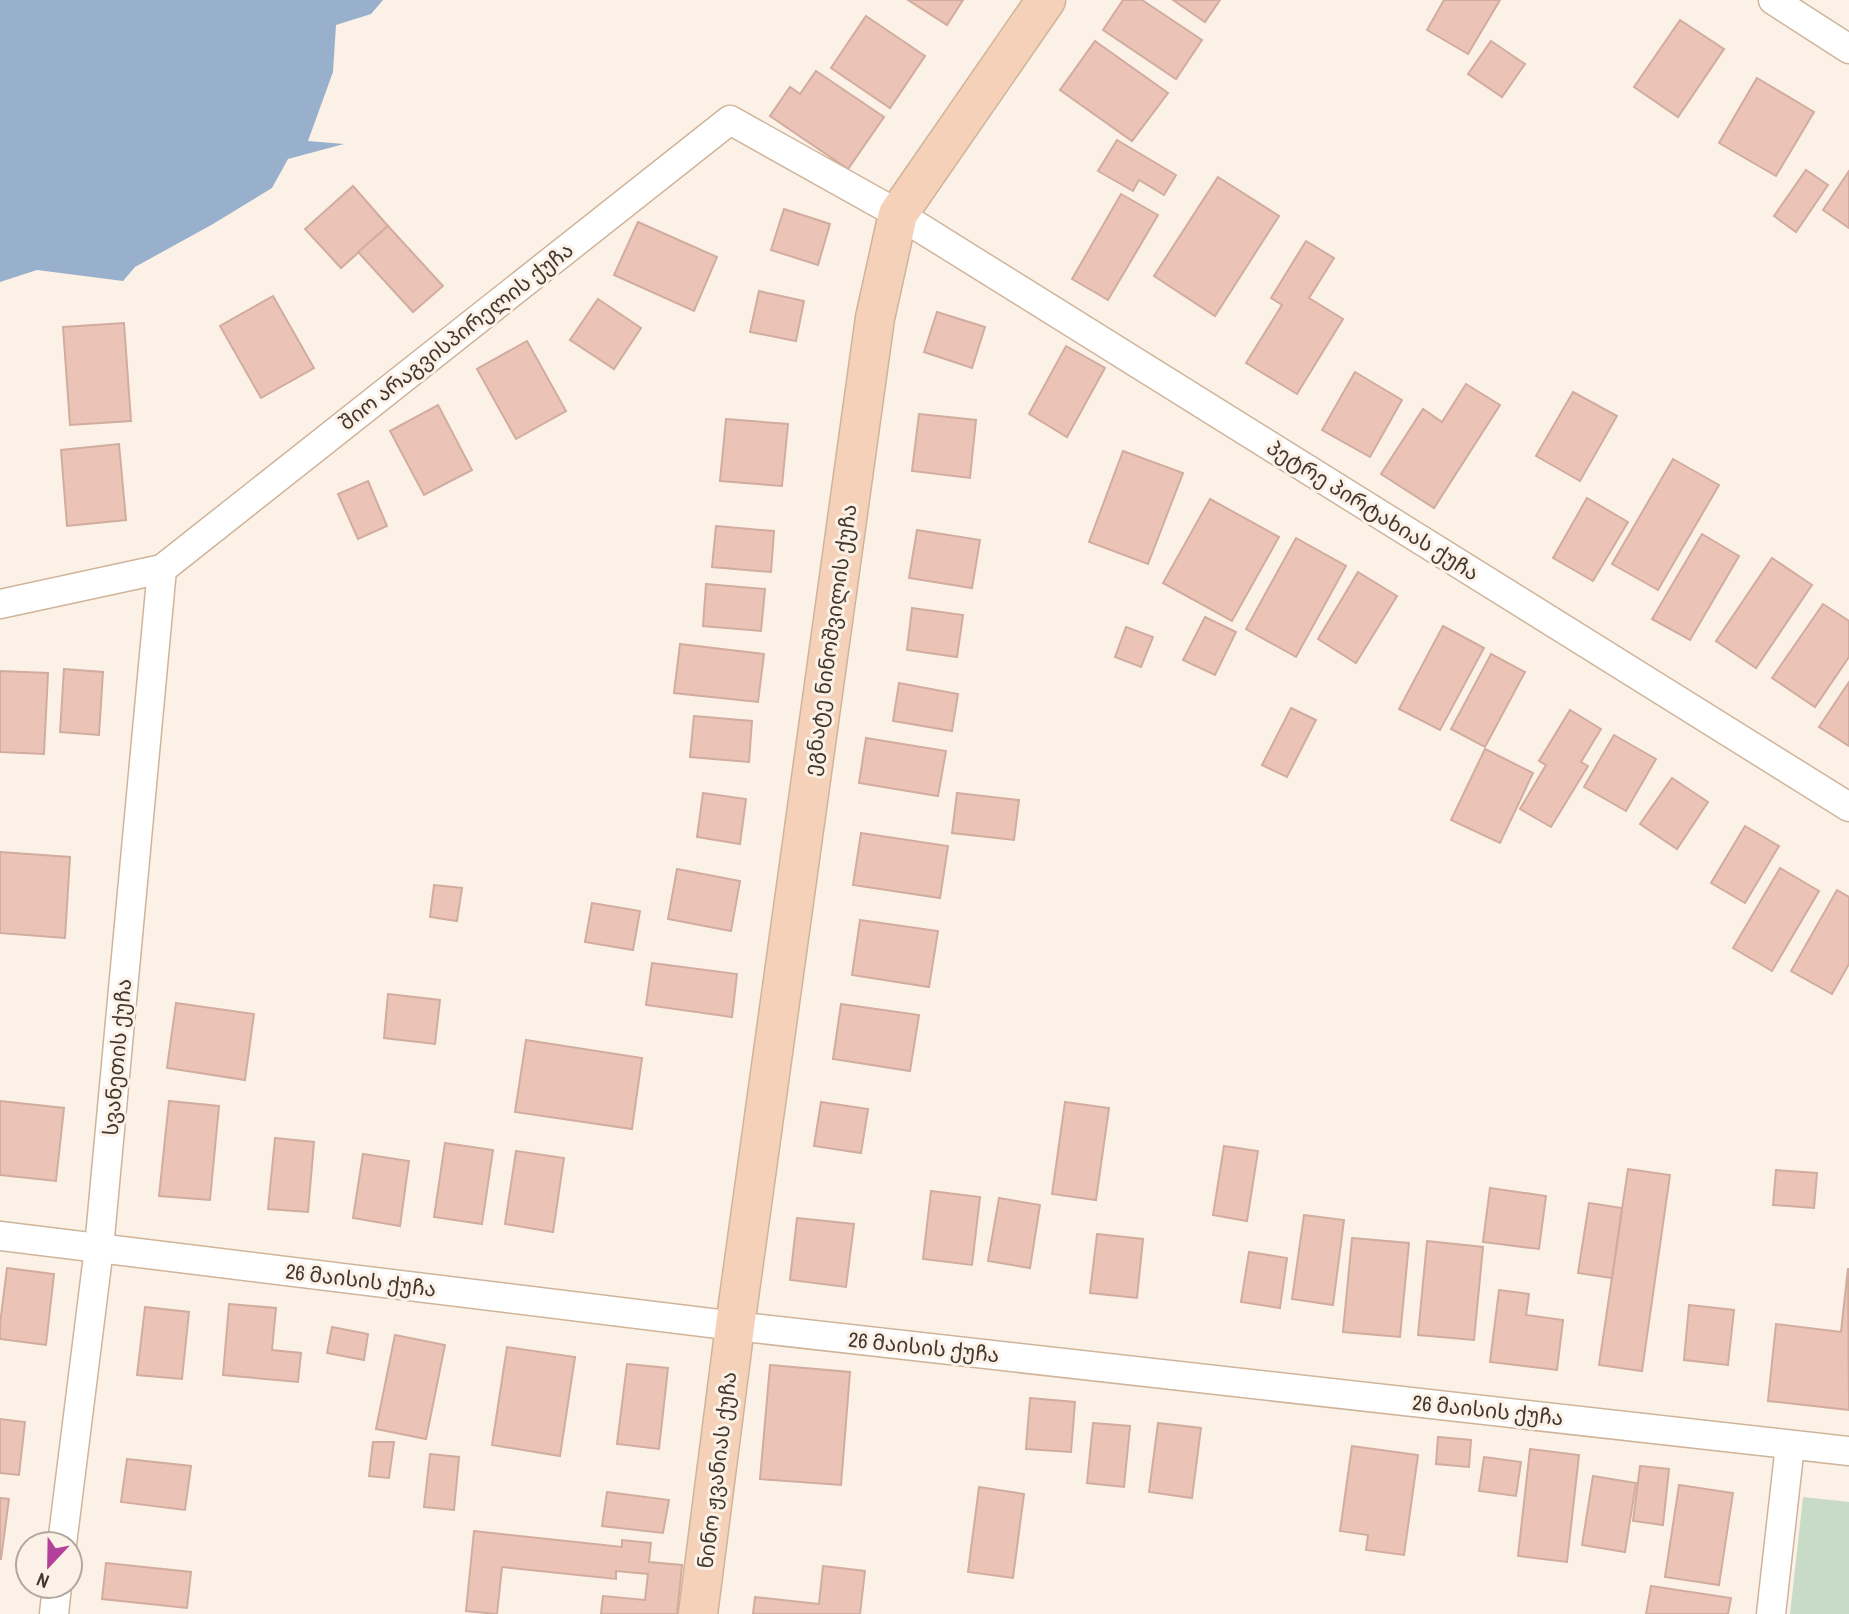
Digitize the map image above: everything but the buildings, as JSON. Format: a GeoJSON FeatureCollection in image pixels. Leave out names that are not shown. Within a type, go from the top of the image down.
{"type":"FeatureCollection","features":[{"type":"Feature","properties":{"kind":"street","name":"ეგნატე ნინოშვილის ქუჩა"},"geometry":{"type":"LineString","coordinates":[[735,1326],[875,318],[898,214],[1046,0]]}},
{"type":"Feature","properties":{"kind":"street"},"geometry":{"type":"LineString","coordinates":[[1773,0],[1849,49]]}},
{"type":"Feature","properties":{"kind":"street","name":"შიო არაგვისპირელის ქუჩა"},"geometry":{"type":"LineString","coordinates":[[0,604],[162,569],[730,120],[898,214]]}},
{"type":"Feature","properties":{"kind":"street","name":"პეტრე პირტახიას ქუჩა"},"geometry":{"type":"LineString","coordinates":[[898,214],[1849,807]]}},
{"type":"Feature","properties":{"kind":"street","name":"სვანეთის ქუჩა"},"geometry":{"type":"LineString","coordinates":[[64,1530],[99,1248],[162,569]]}},
{"type":"Feature","properties":{"kind":"street","name":"26 მაისის ქუჩა"},"geometry":{"type":"LineString","coordinates":[[0,1236],[735,1326],[1849,1451]]}},
{"type":"Feature","properties":{"kind":"street","name":"ნინო ჟვანიას ქუჩა"},"geometry":{"type":"LineString","coordinates":[[698,1614],[735,1326]]}},
{"type":"Feature","properties":{"kind":"street"},"geometry":{"type":"LineString","coordinates":[[1771,1614],[1790,1445]]}},
{"type":"Feature","properties":{"kind":"green space"},"geometry":{"type":"Polygon","coordinates":[[[1803,1497],[1849,1502],[1849,1614],[1790,1614],[1803,1497]]]}},
{"type":"Feature","properties":{"kind":"water"},"geometry":{"type":"Polygon","coordinates":[[[0,0],[383,0],[371,14],[336,25],[333,72],[308,141],[344,144],[288,159],[272,188],[135,267],[123,281],[37,270],[0,282],[0,0]]]}}]}
